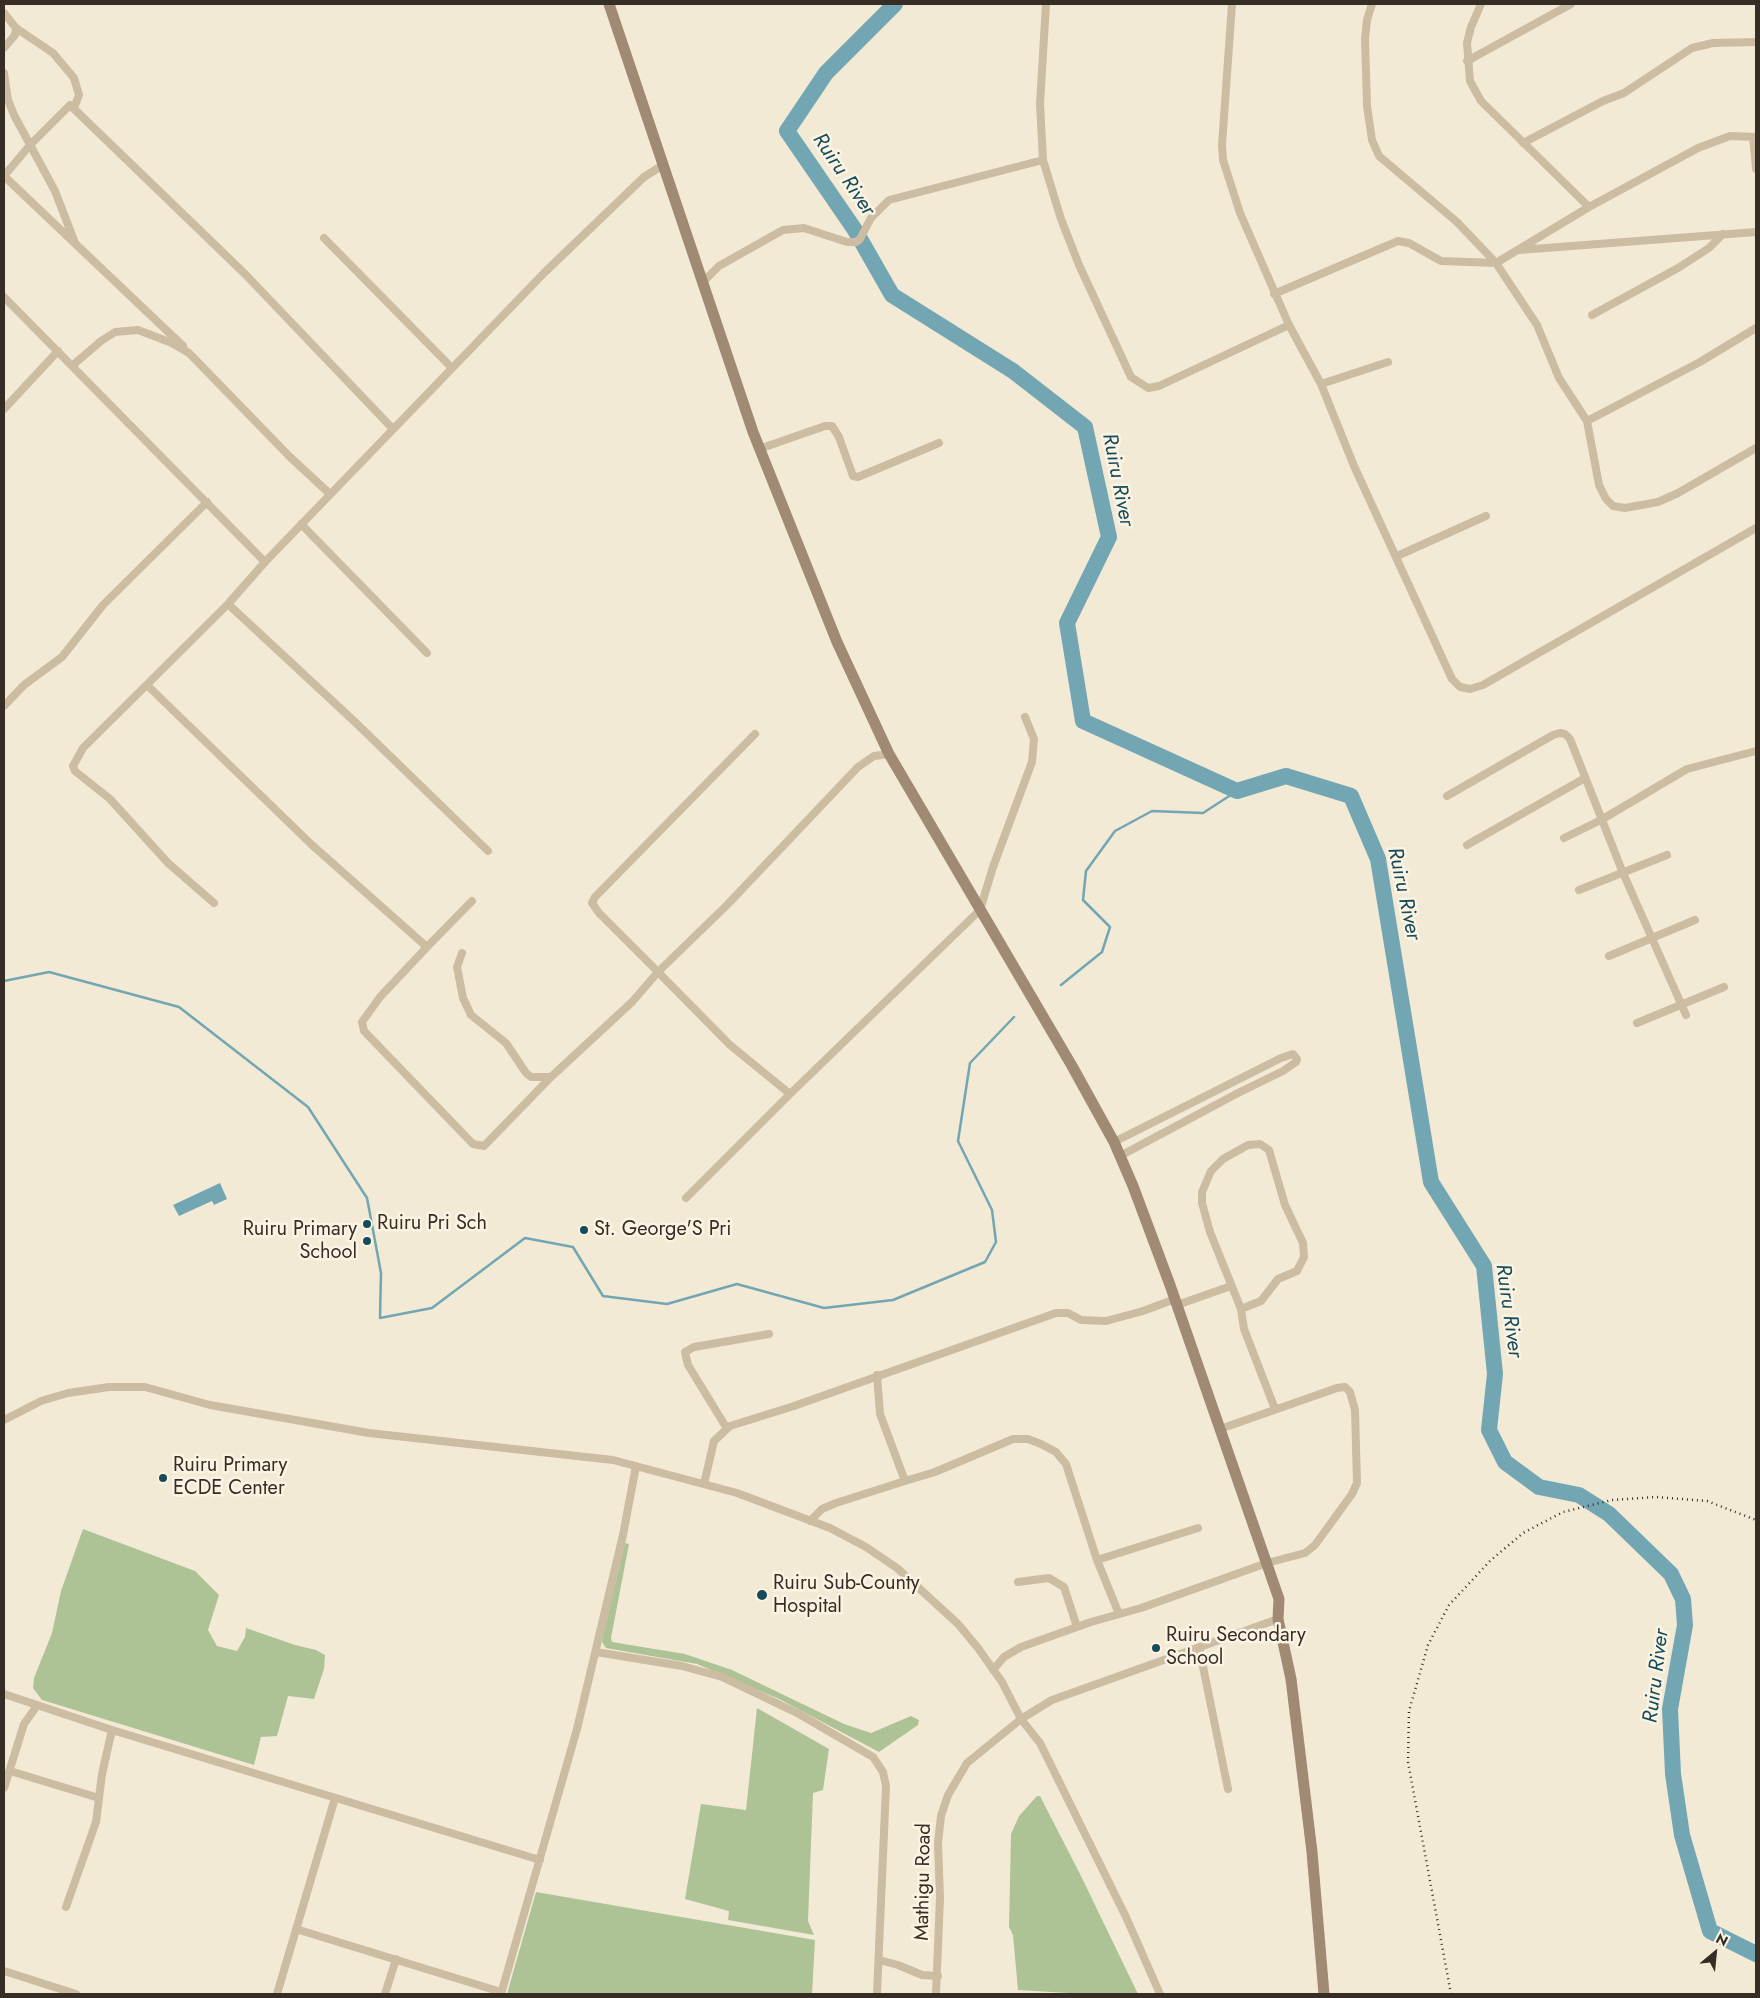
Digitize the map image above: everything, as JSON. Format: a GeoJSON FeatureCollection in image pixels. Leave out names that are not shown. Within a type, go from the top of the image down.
{"type":"FeatureCollection","features":[{"type":"Feature","properties":{"kind":"main road"},"geometry":{"type":"LineString","coordinates":[[609,4],[759,449],[837,642],[889,754],[1072,1066],[1114,1142],[1134,1186],[1176,1302],[1279,1599],[1278,1619],[1291,1679],[1318,1907],[1324,1994]]}},
{"type":"Feature","properties":{"kind":"street"},"geometry":{"type":"LineString","coordinates":[[1046,4],[1040,104],[1043,160],[1061,219],[1079,265],[1131,377],[1148,388],[1159,386],[1289,325]]}},
{"type":"Feature","properties":{"kind":"street"},"geometry":{"type":"LineString","coordinates":[[1232,4],[1222,128],[1223,160],[1240,213],[1274,294],[1321,384],[1354,466],[1397,556],[1452,680],[1460,687],[1470,689],[1483,685],[1756,528]]}},
{"type":"Feature","properties":{"kind":"street"},"geometry":{"type":"LineString","coordinates":[[1372,4],[1367,20],[1365,39],[1367,106],[1372,140],[1379,156],[1457,222],[1496,263],[1537,325],[1559,378],[1587,421],[1599,485],[1612,506],[1625,508],[1658,502],[1678,493],[1756,448]]}},
{"type":"Feature","properties":{"kind":"street"},"geometry":{"type":"LineString","coordinates":[[1481,4],[1471,27],[1467,43],[1470,81],[1481,101],[1589,207]]}},
{"type":"Feature","properties":{"kind":"street"},"geometry":{"type":"LineString","coordinates":[[1467,60],[1571,4]]}},
{"type":"Feature","properties":{"kind":"street"},"geometry":{"type":"LineString","coordinates":[[4,13],[16,28],[53,53],[74,78],[79,95],[74,108]]}},
{"type":"Feature","properties":{"kind":"street"},"geometry":{"type":"LineString","coordinates":[[4,48],[14,35],[16,28]]}},
{"type":"Feature","properties":{"kind":"street"},"geometry":{"type":"LineString","coordinates":[[1523,143],[1603,101],[1624,93],[1692,48],[1713,43],[1756,42]]}},
{"type":"Feature","properties":{"kind":"street"},"geometry":{"type":"LineString","coordinates":[[4,73],[8,100],[55,191],[76,244]]}},
{"type":"Feature","properties":{"kind":"street"},"geometry":{"type":"LineString","coordinates":[[330,494],[189,353],[4,176],[30,145],[70,105],[74,108],[245,274],[393,429]]}},
{"type":"Feature","properties":{"kind":"street"},"geometry":{"type":"LineString","coordinates":[[1274,294],[1398,241],[1409,243],[1441,261],[1496,263],[1589,207],[1698,148],[1730,136],[1755,137],[1756,169]]}},
{"type":"Feature","properties":{"kind":"street"},"geometry":{"type":"LineString","coordinates":[[703,282],[714,270],[782,230],[804,228],[847,242],[860,239],[871,218],[889,200],[1043,160]]}},
{"type":"Feature","properties":{"kind":"street"},"geometry":{"type":"LineString","coordinates":[[214,903],[168,863],[110,799],[75,770],[73,766],[83,748],[148,686],[228,604],[301,524],[545,272],[644,177],[663,165]]}},
{"type":"Feature","properties":{"kind":"street"},"geometry":{"type":"LineString","coordinates":[[1517,251],[1756,232]]}},
{"type":"Feature","properties":{"kind":"street"},"geometry":{"type":"LineString","coordinates":[[1592,316],[1678,268],[1708,248],[1723,234]]}},
{"type":"Feature","properties":{"kind":"street"},"geometry":{"type":"LineString","coordinates":[[324,238],[452,368]]}},
{"type":"Feature","properties":{"kind":"street"},"geometry":{"type":"LineString","coordinates":[[4,297],[265,562]]}},
{"type":"Feature","properties":{"kind":"street"},"geometry":{"type":"LineString","coordinates":[[1587,421],[1700,362],[1756,328]]}},
{"type":"Feature","properties":{"kind":"street"},"geometry":{"type":"LineString","coordinates":[[73,365],[101,340],[115,332],[126,330],[138,330],[153,335],[189,353]]}},
{"type":"Feature","properties":{"kind":"street"},"geometry":{"type":"LineString","coordinates":[[4,409],[58,351]]}},
{"type":"Feature","properties":{"kind":"street"},"geometry":{"type":"LineString","coordinates":[[1321,384],[1388,362]]}},
{"type":"Feature","properties":{"kind":"street"},"geometry":{"type":"LineString","coordinates":[[759,449],[825,426],[832,426],[839,437],[853,476],[858,477],[938,443]]}},
{"type":"Feature","properties":{"kind":"street"},"geometry":{"type":"LineString","coordinates":[[4,706],[24,685],[62,657],[103,605],[207,502]]}},
{"type":"Feature","properties":{"kind":"street"},"geometry":{"type":"LineString","coordinates":[[1397,556],[1486,516]]}},
{"type":"Feature","properties":{"kind":"street"},"geometry":{"type":"LineString","coordinates":[[301,524],[427,653]]}},
{"type":"Feature","properties":{"kind":"street"},"geometry":{"type":"LineString","coordinates":[[228,604],[355,722],[488,851]]}},
{"type":"Feature","properties":{"kind":"street"},"geometry":{"type":"LineString","coordinates":[[148,686],[312,845],[427,947]]}},
{"type":"Feature","properties":{"kind":"street"},"geometry":{"type":"LineString","coordinates":[[686,1198],[790,1094],[980,910],[993,867],[1032,762],[1034,739],[1025,716]]}},
{"type":"Feature","properties":{"kind":"street"},"geometry":{"type":"LineString","coordinates":[[1447,796],[1560,733],[1570,740],[1623,873],[1686,1015]]}},
{"type":"Feature","properties":{"kind":"street"},"geometry":{"type":"LineString","coordinates":[[754,734],[592,902],[599,913],[730,1045],[790,1094]]}},
{"type":"Feature","properties":{"kind":"street"},"geometry":{"type":"LineString","coordinates":[[1564,838],[1601,820],[1687,769],[1756,751]]}},
{"type":"Feature","properties":{"kind":"street"},"geometry":{"type":"LineString","coordinates":[[472,901],[365,1015],[362,1022],[364,1031],[473,1144],[484,1146],[601,1028],[632,1002],[658,972],[727,905],[858,767],[874,756],[889,754]]}},
{"type":"Feature","properties":{"kind":"street"},"geometry":{"type":"LineString","coordinates":[[1467,845],[1585,778]]}},
{"type":"Feature","properties":{"kind":"street"},"geometry":{"type":"LineString","coordinates":[[1579,890],[1667,855]]}},
{"type":"Feature","properties":{"kind":"street"},"geometry":{"type":"LineString","coordinates":[[1609,956],[1695,920]]}},
{"type":"Feature","properties":{"kind":"street"},"geometry":{"type":"LineString","coordinates":[[462,953],[457,967],[463,998],[471,1015],[506,1043],[526,1073],[531,1077],[551,1077]]}},
{"type":"Feature","properties":{"kind":"street"},"geometry":{"type":"LineString","coordinates":[[1637,1023],[1724,987]]}},
{"type":"Feature","properties":{"kind":"street"},"geometry":{"type":"LineString","coordinates":[[1114,1142],[1288,1055],[1293,1054],[1297,1059],[1296,1062],[1284,1071],[1120,1156]]}},
{"type":"Feature","properties":{"kind":"street"},"geometry":{"type":"LineString","coordinates":[[1159,1119],[1165,1132]]}},
{"type":"Feature","properties":{"kind":"street"},"geometry":{"type":"LineString","coordinates":[[1241,1309],[1261,1301],[1278,1279],[1297,1271],[1304,1257],[1303,1243],[1285,1205],[1269,1150],[1264,1145],[1248,1145],[1223,1159],[1211,1171],[1202,1192],[1204,1216],[1241,1309],[1244,1329],[1275,1409]]}},
{"type":"Feature","properties":{"kind":"street"},"geometry":{"type":"LineString","coordinates":[[704,1484],[714,1441],[726,1427],[794,1406],[1056,1313],[1068,1313],[1081,1320],[1106,1321],[1231,1286]]}},
{"type":"Feature","properties":{"kind":"street"},"geometry":{"type":"LineString","coordinates":[[726,1427],[688,1366],[684,1356],[685,1352],[687,1349],[694,1347],[769,1334]]}},
{"type":"Feature","properties":{"kind":"street"},"geometry":{"type":"LineString","coordinates":[[877,1375],[880,1414],[905,1481]]}},
{"type":"Feature","properties":{"kind":"street"},"geometry":{"type":"LineString","coordinates":[[4,1420],[54,1397],[108,1387],[145,1387],[210,1405],[369,1433],[588,1456],[636,1466],[704,1484],[779,1508],[866,1547],[897,1568],[958,1624],[993,1670],[1021,1719],[1040,1743],[1073,1808],[1160,1994]]}},
{"type":"Feature","properties":{"kind":"street"},"geometry":{"type":"LineString","coordinates":[[993,1670],[1010,1652],[1077,1627],[1267,1563],[1305,1553],[1315,1546],[1352,1494],[1357,1483],[1355,1410],[1350,1392],[1344,1387],[1337,1388],[1220,1429]]}},
{"type":"Feature","properties":{"kind":"street"},"geometry":{"type":"LineString","coordinates":[[810,1521],[822,1508],[836,1502],[934,1472],[1013,1439],[1028,1439],[1056,1452],[1066,1464],[1097,1560],[1118,1614]]}},
{"type":"Feature","properties":{"kind":"street"},"geometry":{"type":"LineString","coordinates":[[296,1929],[501,1993],[577,1729],[596,1652],[636,1466]]}},
{"type":"Feature","properties":{"kind":"street"},"geometry":{"type":"LineString","coordinates":[[1097,1560],[1198,1528]]}},
{"type":"Feature","properties":{"kind":"street"},"geometry":{"type":"LineString","coordinates":[[1018,1582],[1049,1578],[1064,1587],[1077,1627]]}},
{"type":"Feature","properties":{"kind":"street","name":"Mathigu Road"},"geometry":{"type":"LineString","coordinates":[[936,1994],[940,1898],[938,1843],[941,1816],[948,1795],[967,1763],[1021,1719],[1052,1700],[1278,1619]]}},
{"type":"Feature","properties":{"kind":"street"},"geometry":{"type":"LineString","coordinates":[[1199,1646],[1228,1790]]}},
{"type":"Feature","properties":{"kind":"street"},"geometry":{"type":"LineString","coordinates":[[596,1652],[682,1666],[722,1677],[799,1714],[872,1757],[883,1772],[886,1786],[877,1994]]}},
{"type":"Feature","properties":{"kind":"street"},"geometry":{"type":"LineString","coordinates":[[4,1694],[36,1707],[540,1860]]}},
{"type":"Feature","properties":{"kind":"street"},"geometry":{"type":"LineString","coordinates":[[4,1788],[24,1724],[36,1707]]}},
{"type":"Feature","properties":{"kind":"street"},"geometry":{"type":"LineString","coordinates":[[66,1907],[96,1822],[112,1730]]}},
{"type":"Feature","properties":{"kind":"street"},"geometry":{"type":"LineString","coordinates":[[10,1771],[99,1798]]}},
{"type":"Feature","properties":{"kind":"street"},"geometry":{"type":"LineString","coordinates":[[278,1994],[335,1798]]}},
{"type":"Feature","properties":{"kind":"street"},"geometry":{"type":"LineString","coordinates":[[385,1994],[396,1959]]}},
{"type":"Feature","properties":{"kind":"street"},"geometry":{"type":"LineString","coordinates":[[879,1960],[898,1965],[922,1975],[938,1976]]}},
{"type":"Feature","properties":{"kind":"street"},"geometry":{"type":"LineString","coordinates":[[4,1971],[76,1994]]}},
{"type":"Feature","properties":{"kind":"green space"},"geometry":{"type":"Polygon","coordinates":[[[83,1529],[195,1571],[219,1595],[208,1630],[217,1646],[237,1651],[245,1637],[246,1628],[295,1645],[316,1650],[325,1655],[324,1669],[314,1699],[288,1696],[277,1736],[261,1737],[254,1765],[42,1700],[33,1688],[34,1678],[52,1633],[61,1591],[83,1529]]]}},
{"type":"Feature","properties":{"kind":"green space"},"geometry":{"type":"Polygon","coordinates":[[[625,1543],[629,1544],[611,1638],[612,1642],[685,1654],[732,1670],[844,1724],[871,1733],[911,1716],[919,1720],[918,1725],[879,1752],[779,1699],[697,1664],[606,1648],[602,1642],[603,1635],[625,1543]]]}},
{"type":"Feature","properties":{"kind":"green space"},"geometry":{"type":"Polygon","coordinates":[[[757,1708],[829,1749],[823,1790],[813,1793],[808,1921],[814,1935],[728,1920],[729,1911],[685,1899],[701,1804],[746,1810],[757,1708]]]}},
{"type":"Feature","properties":{"kind":"green space"},"geometry":{"type":"Polygon","coordinates":[[[1037,1796],[1040,1796],[1081,1876],[1138,1994],[1085,1994],[1018,1990],[1013,1935],[1009,1927],[1011,1834],[1019,1816],[1037,1796]]]}},
{"type":"Feature","properties":{"kind":"green space"},"geometry":{"type":"Polygon","coordinates":[[[536,1892],[815,1940],[812,1994],[507,1994],[536,1892]]]}},
{"type":"Feature","properties":{"kind":"water"},"geometry":{"type":"Polygon","coordinates":[[[220,1183],[227,1199],[214,1205],[212,1201],[179,1216],[173,1205],[220,1183]]]}},
{"type":"Feature","properties":{"kind":"waterway","name":"Ruiru River"},"geometry":{"type":"LineString","coordinates":[[895,4],[826,73],[787,131],[855,230],[892,295],[1013,371],[1085,427],[1109,537],[1067,623],[1083,721],[1237,791],[1286,776],[1351,796],[1378,859],[1431,1182],[1484,1266],[1495,1374],[1489,1430],[1505,1462],[1539,1487],[1579,1495],[1609,1514],[1671,1574],[1683,1599],[1685,1625],[1670,1709],[1673,1774],[1682,1835],[1710,1931],[1756,1954]]}},
{"type":"Feature","properties":{"kind":"waterway"},"geometry":{"type":"LineString","coordinates":[[1061,985],[1102,952],[1110,927],[1083,900],[1086,871],[1115,831],[1152,811],[1203,813],[1237,791]]}},
{"type":"Feature","properties":{"kind":"waterway"},"geometry":{"type":"LineString","coordinates":[[4,981],[49,972],[179,1007],[308,1107],[367,1198],[381,1273],[380,1318],[432,1308],[525,1238],[573,1247],[603,1296],[667,1304],[737,1284],[824,1308],[893,1300],[985,1262],[996,1242],[992,1210],[958,1141],[970,1063],[1014,1017]]}},
{"type":"Feature","properties":{"kind":"railway"},"geometry":{"type":"LineString","coordinates":[[1451,1994],[1408,1762],[1409,1711],[1428,1645],[1449,1605],[1490,1561],[1523,1533],[1563,1512],[1612,1500],[1656,1497],[1707,1501],[1756,1520]]}},
{"type":"Feature","properties":{"kind":"place","name":"Ruiru Pri Sch"},"geometry":{"type":"Point","coordinates":[367,1224]}},
{"type":"Feature","properties":{"kind":"place","name":"St. George'S Pri"},"geometry":{"type":"Point","coordinates":[584,1230]}},
{"type":"Feature","properties":{"kind":"place","name":"Ruiru Primary School"},"geometry":{"type":"Point","coordinates":[367,1241]}},
{"type":"Feature","properties":{"kind":"place","name":"Ruiru Primary ECDE Center"},"geometry":{"type":"Point","coordinates":[163,1478]}},
{"type":"Feature","properties":{"kind":"place","name":"Ruiru Sub-County Hospital"},"geometry":{"type":"Point","coordinates":[762,1595]}},
{"type":"Feature","properties":{"kind":"place","name":"Ruiru Secondary School"},"geometry":{"type":"Point","coordinates":[1156,1648]}}]}
